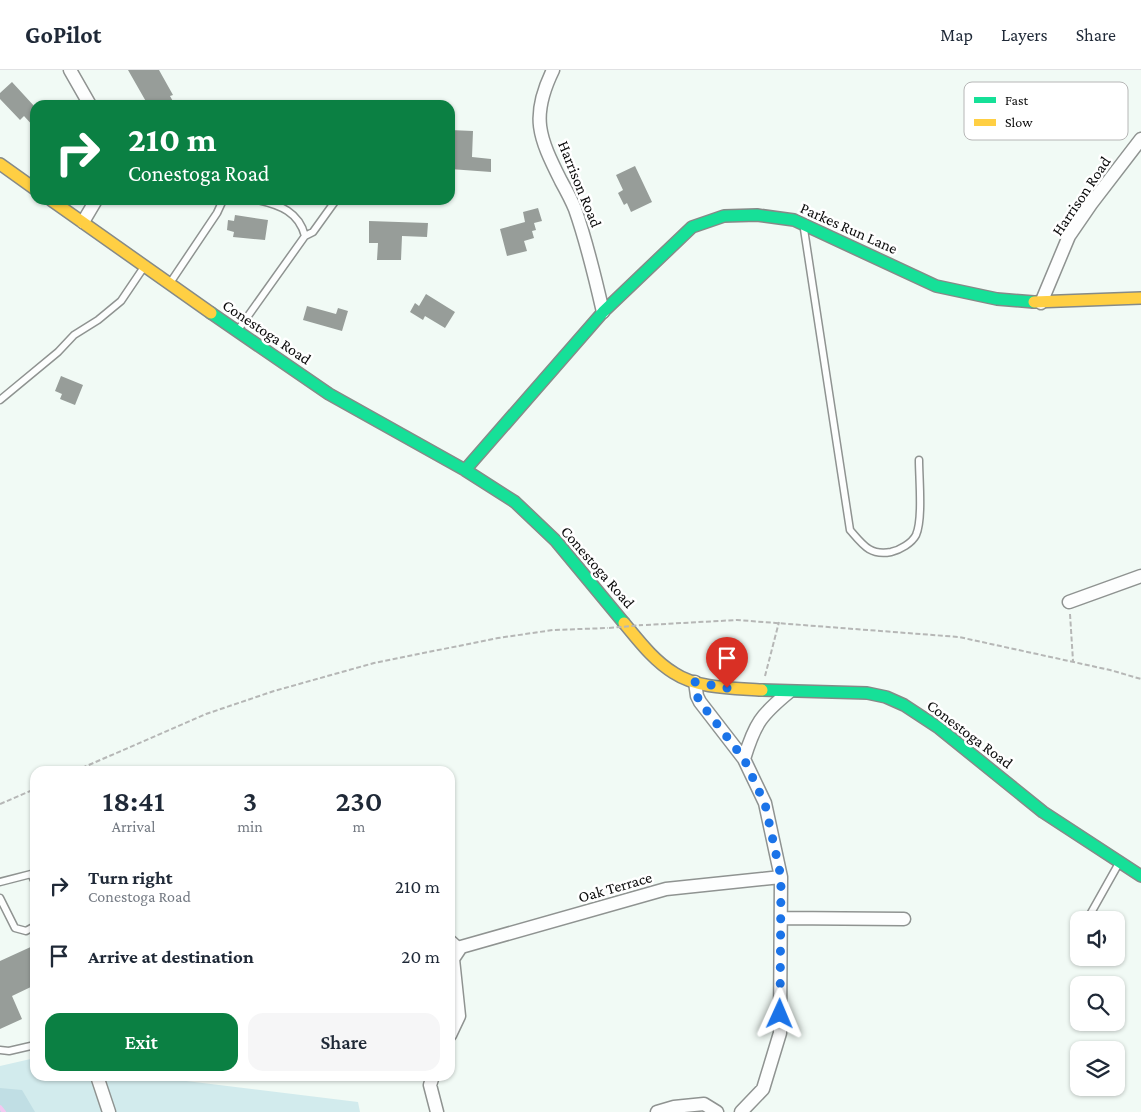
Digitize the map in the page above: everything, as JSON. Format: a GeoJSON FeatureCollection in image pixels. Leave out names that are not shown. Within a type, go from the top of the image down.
{"type":"FeatureCollection","features":[{"type":"Feature","properties":{"kind":"main road"},"geometry":{"type":"LineString","coordinates":[[0,164],[30,185]]}},
{"type":"Feature","properties":{"kind":"main road","name":"Conestoga Road"},"geometry":{"type":"LineString","coordinates":[[58,205],[329,394],[465,470],[515,502],[556,541],[654,657],[675,674],[695,682],[727,688],[789,692],[867,693],[886,697],[939,728],[1043,812],[1141,876]]}},
{"type":"Feature","properties":{"kind":"main road","name":"Parkes Run Lane"},"geometry":{"type":"LineString","coordinates":[[465,470],[603,312],[692,227],[724,216],[757,215],[794,220],[936,286],[997,299],[1041,303],[1141,298]]}},
{"type":"Feature","properties":{"kind":"street"},"geometry":{"type":"LineString","coordinates":[[70,70],[87,100]]}},
{"type":"Feature","properties":{"kind":"street","name":"Harrison Road"},"geometry":{"type":"LineString","coordinates":[[553,70],[540,101],[540,127],[549,157],[574,207],[588,251],[603,312]]}},
{"type":"Feature","properties":{"kind":"street","name":"Harrison Road"},"geometry":{"type":"LineString","coordinates":[[1041,303],[1069,236],[1141,139]]}},
{"type":"Feature","properties":{"kind":"street"},"geometry":{"type":"LineString","coordinates":[[83,222],[93,205]]}},
{"type":"Feature","properties":{"kind":"street"},"geometry":{"type":"LineString","coordinates":[[1069,602],[1141,576]]}},
{"type":"Feature","properties":{"kind":"street"},"geometry":{"type":"LineString","coordinates":[[695,682],[700,702],[744,759],[765,804],[781,877],[780,1033],[763,1089],[741,1112]]}},
{"type":"Feature","properties":{"kind":"street"},"geometry":{"type":"LineString","coordinates":[[744,759],[758,722],[769,708],[789,692]]}},
{"type":"Feature","properties":{"kind":"street","name":"Oak Terrace"},"geometry":{"type":"LineString","coordinates":[[461,947],[666,889],[781,877]]}},
{"type":"Feature","properties":{"kind":"street"},"geometry":{"type":"LineString","coordinates":[[782,918],[904,919]]}},
{"type":"Feature","properties":{"kind":"street"},"geometry":{"type":"LineString","coordinates":[[455,955],[461,947]]}},
{"type":"Feature","properties":{"kind":"street"},"geometry":{"type":"LineString","coordinates":[[455,983],[459,1016],[455,1024]]}},
{"type":"Feature","properties":{"kind":"street"},"geometry":{"type":"LineString","coordinates":[[100,1081],[109,1112]]}},
{"type":"Feature","properties":{"kind":"street"},"geometry":{"type":"LineString","coordinates":[[431,1081],[430,1085],[437,1112]]}},
{"type":"Feature","properties":{"kind":"street"},"geometry":{"type":"LineString","coordinates":[[657,1112],[674,1107],[704,1104],[717,1112]]}},
{"type":"Feature","properties":{"kind":"lane"},"geometry":{"type":"LineString","coordinates":[[170,284],[222,205]]}},
{"type":"Feature","properties":{"kind":"lane"},"geometry":{"type":"LineString","coordinates":[[279,205],[291,213],[302,225],[305,236]]}},
{"type":"Feature","properties":{"kind":"lane"},"geometry":{"type":"LineString","coordinates":[[237,331],[305,236],[313,232],[332,205]]}},
{"type":"Feature","properties":{"kind":"lane"},"geometry":{"type":"LineString","coordinates":[[803,224],[850,530],[865,548],[882,554],[900,550],[916,536],[919,523],[919,460]]}},
{"type":"Feature","properties":{"kind":"lane"},"geometry":{"type":"LineString","coordinates":[[0,400],[58,352],[74,335],[98,320],[121,301],[144,266]]}},
{"type":"Feature","properties":{"kind":"lane"},"geometry":{"type":"LineString","coordinates":[[1092,911],[1120,862]]}},
{"type":"Feature","properties":{"kind":"lane"},"geometry":{"type":"LineString","coordinates":[[0,882],[30,874]]}},
{"type":"Feature","properties":{"kind":"lane"},"geometry":{"type":"LineString","coordinates":[[0,898],[15,928],[26,931],[30,929]]}},
{"type":"Feature","properties":{"kind":"lane"},"geometry":{"type":"LineString","coordinates":[[455,942],[461,947]]}},
{"type":"Feature","properties":{"kind":"lane"},"geometry":{"type":"LineString","coordinates":[[0,1050],[9,1051],[30,1046]]}},
{"type":"Feature","properties":{"kind":"path"},"geometry":{"type":"LineString","coordinates":[[1069,602],[1073,661]]}},
{"type":"Feature","properties":{"kind":"path"},"geometry":{"type":"LineString","coordinates":[[86,766],[206,714],[274,691],[374,663],[498,638],[553,630],[737,620],[959,637],[1073,661],[1141,679]]}},
{"type":"Feature","properties":{"kind":"path"},"geometry":{"type":"LineString","coordinates":[[762,690],[779,622]]}},
{"type":"Feature","properties":{"kind":"path"},"geometry":{"type":"LineString","coordinates":[[0,804],[30,791]]}},
{"type":"Feature","properties":{"kind":"shaded area"},"geometry":{"type":"Polygon","coordinates":[[[30,1059],[30,1081],[186,1081],[358,1102],[360,1112],[0,1112],[0,1066],[30,1059]]]}},
{"type":"Feature","properties":{"kind":"shaded area"},"geometry":{"type":"Polygon","coordinates":[[[0,1088],[22,1090],[35,1112],[0,1112],[0,1088]]]}},
{"type":"Feature","properties":{"kind":"building"},"geometry":{"type":"Polygon","coordinates":[[[128,70],[159,70],[173,95],[170,96],[172,100],[145,100],[128,70]]]}},
{"type":"Feature","properties":{"kind":"building"},"geometry":{"type":"Polygon","coordinates":[[[12,82],[30,102],[30,123],[24,116],[20,120],[0,99],[0,93],[12,82]]]}},
{"type":"Feature","properties":{"kind":"building"},"geometry":{"type":"Polygon","coordinates":[[[455,130],[473,131],[472,157],[491,159],[491,172],[455,169],[455,130]]]}},
{"type":"Feature","properties":{"kind":"building"},"geometry":{"type":"Polygon","coordinates":[[[635,166],[652,202],[631,212],[627,203],[624,205],[618,193],[623,190],[616,175],[635,166]]]}},
{"type":"Feature","properties":{"kind":"building"},"geometry":{"type":"Polygon","coordinates":[[[538,208],[542,221],[534,223],[536,230],[532,231],[534,238],[524,241],[527,251],[507,256],[500,229],[525,222],[523,212],[538,208]]]}},
{"type":"Feature","properties":{"kind":"building"},"geometry":{"type":"Polygon","coordinates":[[[235,215],[268,220],[265,240],[233,237],[234,232],[227,230],[228,220],[234,221],[235,215]]]}},
{"type":"Feature","properties":{"kind":"building"},"geometry":{"type":"Polygon","coordinates":[[[369,221],[428,223],[427,237],[402,236],[401,260],[377,260],[378,243],[369,243],[369,221]]]}},
{"type":"Feature","properties":{"kind":"building"},"geometry":{"type":"Polygon","coordinates":[[[426,294],[455,312],[445,328],[425,316],[423,320],[410,312],[415,303],[419,306],[426,294]]]}},
{"type":"Feature","properties":{"kind":"building"},"geometry":{"type":"Polygon","coordinates":[[[307,306],[336,314],[338,308],[348,311],[342,331],[303,320],[307,306]]]}},
{"type":"Feature","properties":{"kind":"building"},"geometry":{"type":"Polygon","coordinates":[[[61,376],[83,385],[75,405],[60,399],[62,394],[55,391],[61,376]]]}},
{"type":"Feature","properties":{"kind":"building"},"geometry":{"type":"Polygon","coordinates":[[[30,947],[30,987],[12,996],[22,1019],[0,1029],[0,961],[30,947]]]}},
{"type":"Feature","properties":{"kind":"waterway"},"geometry":{"type":"LineString","coordinates":[[0,1107],[4,1112]]}},
{"type":"Feature","properties":{"kind":"traffic: fast"},"geometry":{"type":"LineString","coordinates":[[465,470],[603,312],[692,227],[724,216],[757,215],[794,220],[936,286],[997,299],[1034,302]]}},
{"type":"Feature","properties":{"kind":"traffic: fast"},"geometry":{"type":"LineString","coordinates":[[211,313],[329,394],[465,470],[515,502],[556,541],[624,623]]}},
{"type":"Feature","properties":{"kind":"traffic: fast"},"geometry":{"type":"LineString","coordinates":[[762,690],[867,693],[886,697],[904,705],[939,728],[1043,812],[1141,876]]}},
{"type":"Feature","properties":{"kind":"traffic: slow"},"geometry":{"type":"LineString","coordinates":[[0,164],[30,185]]}},
{"type":"Feature","properties":{"kind":"traffic: slow"},"geometry":{"type":"LineString","coordinates":[[58,205],[211,313]]}},
{"type":"Feature","properties":{"kind":"traffic: slow"},"geometry":{"type":"LineString","coordinates":[[1034,302],[1141,298]]}},
{"type":"Feature","properties":{"kind":"traffic: slow"},"geometry":{"type":"LineString","coordinates":[[624,623],[653,657],[684,678],[716,687],[762,690]]}},
{"type":"Feature","properties":{"kind":"route"},"geometry":{"type":"LineString","coordinates":[[727,688],[695,682],[700,702],[744,759],[765,804],[781,877],[780,1014]]}}]}
